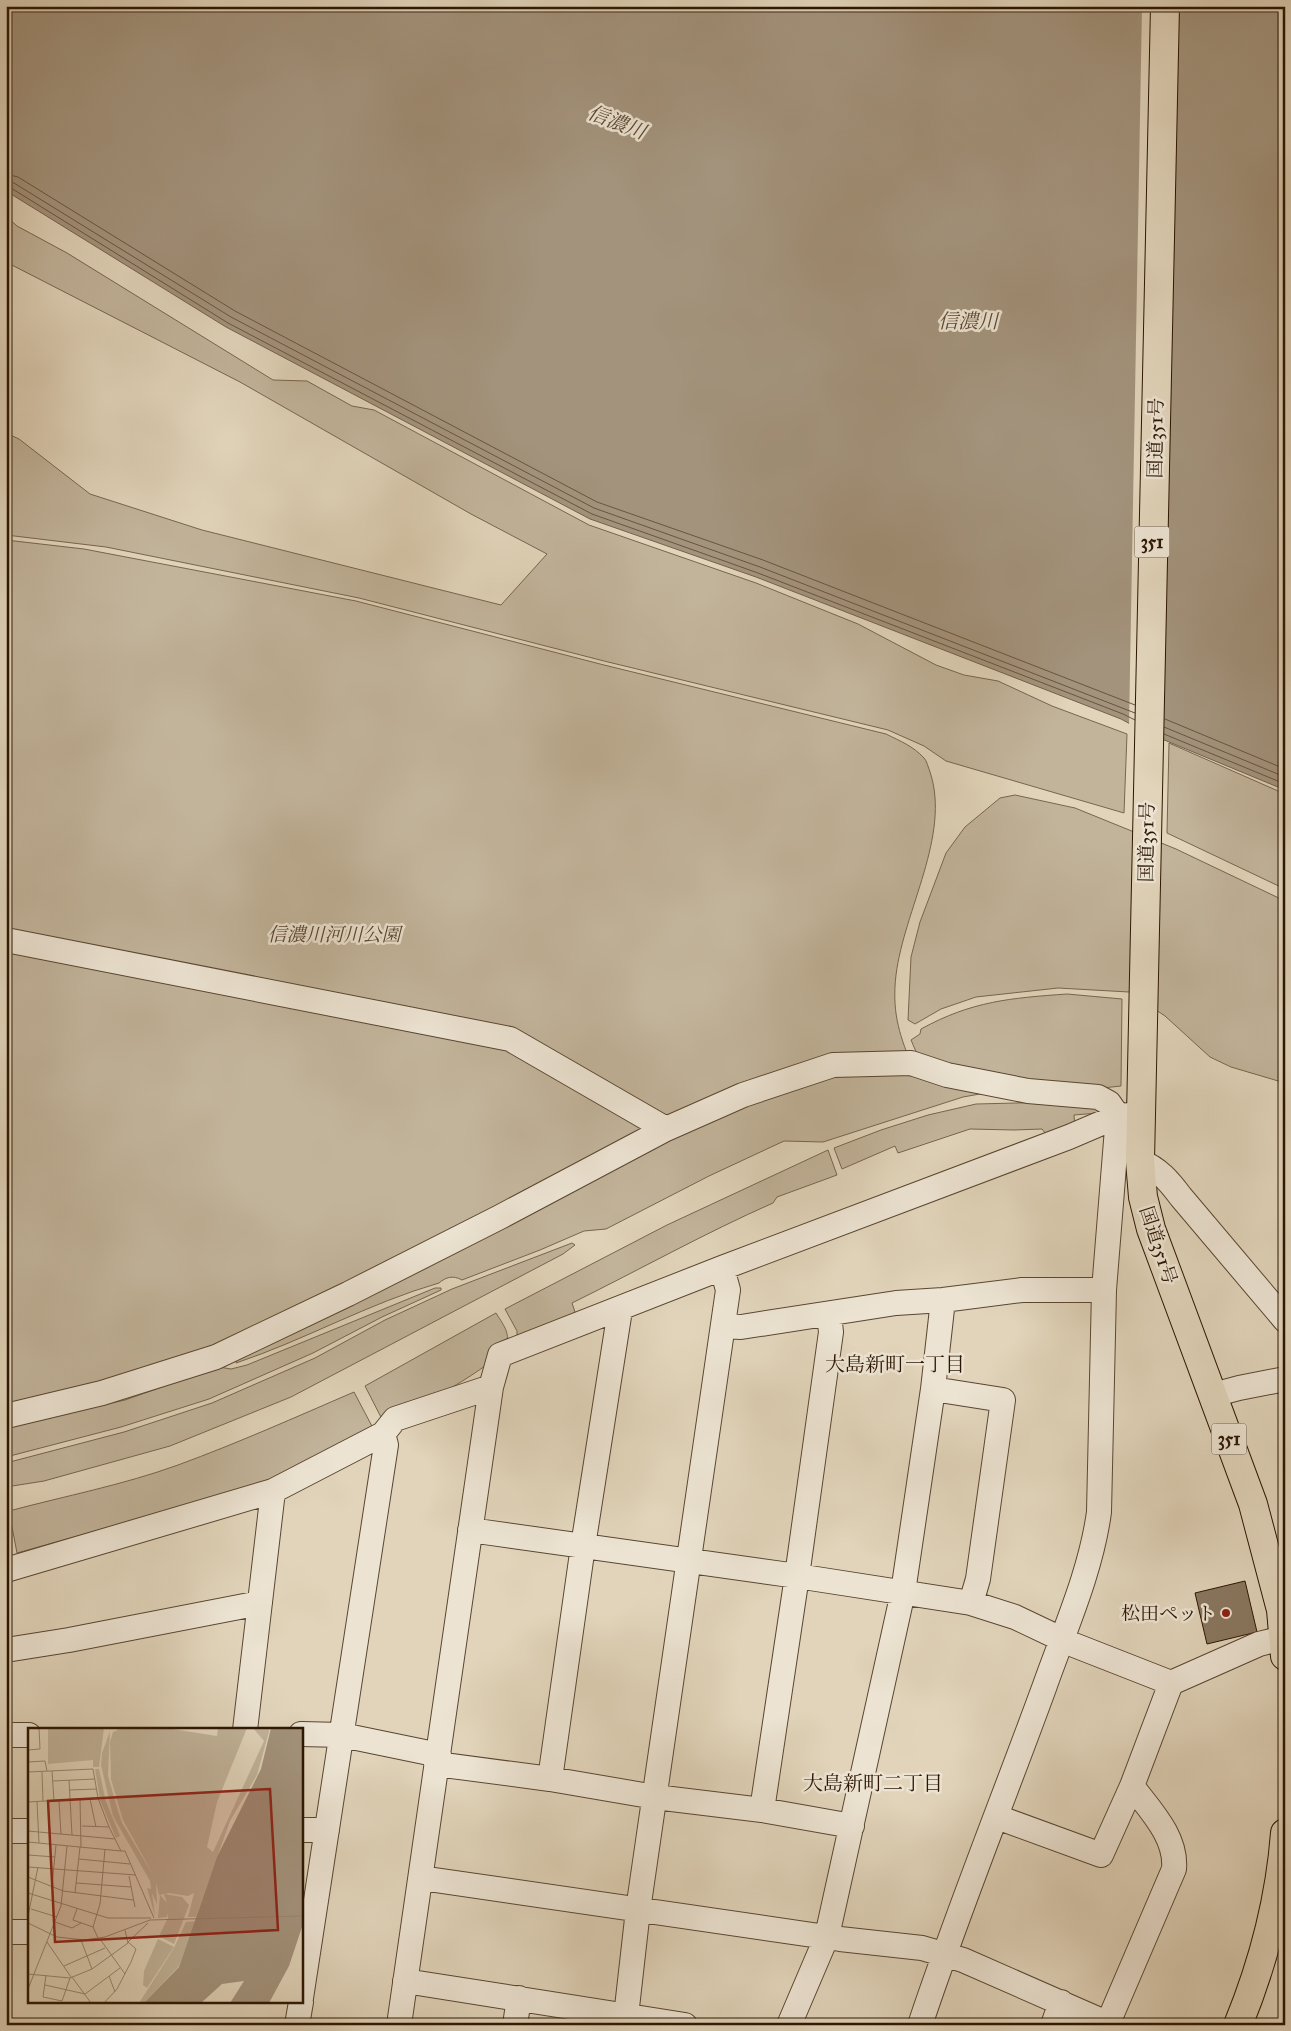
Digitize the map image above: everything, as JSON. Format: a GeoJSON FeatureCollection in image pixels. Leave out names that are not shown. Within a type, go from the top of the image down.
{"type":"FeatureCollection","features":[{"type":"Feature","properties":{"kind":"highway","name":"国道351号"},"geometry":{"type":"LineString","coordinates":[[1164,6],[1140,1079],[1129,1116],[1140,1161],[1143,1197],[1151,1229],[1253,1504],[1272,1573],[1284,1635]]}},
{"type":"Feature","properties":{"kind":"highway"},"geometry":{"type":"LineString","coordinates":[[1238,2025],[1269,1932],[1278,1886],[1285,1833]]}},
{"type":"Feature","properties":{"kind":"street"},"geometry":{"type":"LineString","coordinates":[[6,940],[510,1039],[666,1129]]}},
{"type":"Feature","properties":{"kind":"street"},"geometry":{"type":"LineString","coordinates":[[6,1416],[102,1393],[216,1357],[348,1294],[500,1217],[666,1129],[743,1095],[833,1066],[911,1063],[947,1075],[1028,1091],[1098,1097],[1129,1116]]}},
{"type":"Feature","properties":{"kind":"street"},"geometry":{"type":"LineString","coordinates":[[398,2025],[421,1878],[491,1387],[500,1355],[620,1310],[722,1268],[1129,1116]]}},
{"type":"Feature","properties":{"kind":"street"},"geometry":{"type":"LineString","coordinates":[[920,2025],[944,1954],[997,1817],[1096,1540],[1099,1512],[1104,1290],[1129,1116]]}},
{"type":"Feature","properties":{"kind":"street"},"geometry":{"type":"LineString","coordinates":[[1140,1161],[1153,1167],[1167,1178],[1180,1197],[1285,1320]]}},
{"type":"Feature","properties":{"kind":"street"},"geometry":{"type":"LineString","coordinates":[[625,2020],[638,1910],[728,1290],[722,1268]]}},
{"type":"Feature","properties":{"kind":"street"},"geometry":{"type":"LineString","coordinates":[[723,1326],[741,1327],[829,1315],[896,1303],[943,1300],[1012,1291],[1104,1290]]}},
{"type":"Feature","properties":{"kind":"street"},"geometry":{"type":"LineString","coordinates":[[790,2025],[827,1936],[903,1592],[943,1300]]}},
{"type":"Feature","properties":{"kind":"street"},"geometry":{"type":"LineString","coordinates":[[550,1779],[583,1546],[620,1310]]}},
{"type":"Feature","properties":{"kind":"street"},"geometry":{"type":"LineString","coordinates":[[762,1810],[798,1576],[832,1332],[829,1315]]}},
{"type":"Feature","properties":{"kind":"street"},"geometry":{"type":"LineString","coordinates":[[1213,1396],[1234,1389],[1285,1379]]}},
{"type":"Feature","properties":{"kind":"street"},"geometry":{"type":"LineString","coordinates":[[6,1570],[273,1490],[384,1434],[395,1419],[491,1387]]}},
{"type":"Feature","properties":{"kind":"street"},"geometry":{"type":"LineString","coordinates":[[932,1389],[1003,1400],[978,1579],[971,1603]]}},
{"type":"Feature","properties":{"kind":"street"},"geometry":{"type":"LineString","coordinates":[[302,1984],[306,1930],[327,1830],[342,1735],[386,1445],[384,1434]]}},
{"type":"Feature","properties":{"kind":"street"},"geometry":{"type":"LineString","coordinates":[[245,1728],[273,1490]]}},
{"type":"Feature","properties":{"kind":"street"},"geometry":{"type":"LineString","coordinates":[[470,1530],[798,1576],[971,1603],[1015,1617],[1074,1645],[1171,1683],[1284,1635]]}},
{"type":"Feature","properties":{"kind":"street"},"geometry":{"type":"LineString","coordinates":[[6,1650],[70,1640],[260,1604]]}},
{"type":"Feature","properties":{"kind":"street"},"geometry":{"type":"LineString","coordinates":[[997,1817],[1100,1856],[1132,1786],[1171,1683]]}},
{"type":"Feature","properties":{"kind":"street"},"geometry":{"type":"LineString","coordinates":[[302,1734],[342,1735],[437,1760],[655,1796],[762,1810],[852,1826]]}},
{"type":"Feature","properties":{"kind":"street"},"geometry":{"type":"LineString","coordinates":[[6,1735],[28,1735]]}},
{"type":"Feature","properties":{"kind":"street"},"geometry":{"type":"LineString","coordinates":[[421,1878],[638,1910],[922,1948],[963,1960],[1109,2024],[1174,1869],[1175,1857],[1172,1844],[1132,1786]]}},
{"type":"Feature","properties":{"kind":"street"},"geometry":{"type":"LineString","coordinates":[[302,1830],[327,1830]]}},
{"type":"Feature","properties":{"kind":"street"},"geometry":{"type":"LineString","coordinates":[[6,1831],[28,1831]]}},
{"type":"Feature","properties":{"kind":"street"},"geometry":{"type":"LineString","coordinates":[[6,1932],[28,1932]]}},
{"type":"Feature","properties":{"kind":"street"},"geometry":{"type":"LineString","coordinates":[[405,1981],[519,1998],[625,2020],[685,2025]]}},
{"type":"Feature","properties":{"kind":"street"},"geometry":{"type":"LineString","coordinates":[[515,2025],[519,1998]]}},
{"type":"Feature","properties":{"kind":"street"},"geometry":{"type":"LineString","coordinates":[[1053,2025],[1061,2002]]}},
{"type":"Feature","properties":{"kind":"street"},"geometry":{"type":"LineString","coordinates":[[297,2025],[300,2004]]}},
{"type":"Feature","properties":{"kind":"green space"},"geometry":{"type":"Polygon","coordinates":[[[6,216],[17,226],[67,253],[273,380],[307,381],[352,406],[374,410],[589,525],[756,583],[858,624],[936,665],[964,675],[998,681],[1052,706],[1127,734],[1124,813],[946,761],[924,746],[888,730],[604,661],[359,598],[106,547],[6,535],[6,433],[19,439],[90,494],[202,530],[501,605],[547,554],[471,514],[240,382],[6,262],[6,216]]]}},
{"type":"Feature","properties":{"kind":"green space","name":"信濃川河川公園"},"geometry":{"type":"Polygon","coordinates":[[[6,540],[84,549],[356,601],[604,665],[886,734],[906,744],[926,761],[935,796],[935,821],[931,847],[901,950],[896,975],[895,999],[897,1020],[911,1063],[833,1065],[743,1095],[216,1357],[6,1416],[6,540]]]}},
{"type":"Feature","properties":{"kind":"green space"},"geometry":{"type":"Polygon","coordinates":[[[1169,743],[1285,794],[1285,889],[1167,833],[1169,743]]]}},
{"type":"Feature","properties":{"kind":"green space"},"geometry":{"type":"Polygon","coordinates":[[[1015,795],[1075,808],[1176,849],[1285,901],[1285,1083],[1231,1067],[1210,1057],[1165,1016],[1129,992],[1058,988],[976,997],[941,1009],[915,1024],[908,1020],[911,957],[920,922],[946,853],[965,827],[1000,798],[1015,795]]]}},
{"type":"Feature","properties":{"kind":"green space"},"geometry":{"type":"Polygon","coordinates":[[[1067,994],[1122,999],[1121,1086],[1102,1088],[960,1072],[917,1054],[911,1040],[920,1034],[921,1029],[957,1012],[1010,999],[1067,994]]]}},
{"type":"Feature","properties":{"kind":"green space"},"geometry":{"type":"Polygon","coordinates":[[[888,1072],[991,1092],[963,1097],[823,1142],[784,1141],[709,1176],[606,1229],[584,1231],[462,1280],[453,1277],[444,1279],[439,1283],[387,1301],[287,1344],[236,1363],[237,1358],[723,1112],[833,1076],[888,1072]]]}},
{"type":"Feature","properties":{"kind":"green space"},"geometry":{"type":"Polygon","coordinates":[[[1057,1102],[1097,1107],[1098,1113],[1074,1115],[1075,1128],[1046,1134],[1042,1129],[970,1129],[898,1153],[895,1146],[842,1169],[834,1148],[928,1115],[976,1104],[1057,1102]]]}},
{"type":"Feature","properties":{"kind":"green space"},"geometry":{"type":"Polygon","coordinates":[[[828,1150],[837,1175],[777,1197],[773,1203],[697,1239],[572,1303],[577,1318],[517,1344],[517,1331],[505,1309],[667,1225],[828,1150]]]}},
{"type":"Feature","properties":{"kind":"green space"},"geometry":{"type":"Polygon","coordinates":[[[572,1243],[575,1245],[563,1254],[291,1397],[170,1446],[44,1481],[6,1487],[6,1463],[124,1432],[212,1403],[315,1358],[385,1320],[452,1289],[572,1243]]]}},
{"type":"Feature","properties":{"kind":"green space"},"geometry":{"type":"Polygon","coordinates":[[[435,1288],[441,1288],[441,1290],[382,1317],[313,1353],[209,1399],[121,1427],[6,1457],[6,1427],[125,1400],[219,1367],[231,1369],[247,1365],[435,1288]]]}},
{"type":"Feature","properties":{"kind":"green space"},"geometry":{"type":"Polygon","coordinates":[[[496,1313],[505,1328],[507,1336],[506,1345],[499,1354],[471,1376],[385,1425],[365,1386],[496,1313]]]}},
{"type":"Feature","properties":{"kind":"green space"},"geometry":{"type":"Polygon","coordinates":[[[354,1392],[374,1430],[270,1482],[17,1553],[9,1511],[115,1484],[178,1465],[245,1439],[354,1392]]]}},
{"type":"Feature","properties":{"kind":"water","name":"信濃川"},"geometry":{"type":"Polygon","coordinates":[[[6,6],[1285,6],[1285,790],[1145,732],[1121,719],[756,577],[590,519],[226,327],[6,191],[6,6]]]}},
{"type":"Feature","properties":{"kind":"pier"},"geometry":{"type":"Polygon","coordinates":[[[1142,6],[1175,6],[1144,734],[1129,726],[1142,6]]]}},
{"type":"Feature","properties":{"kind":"building","name":"松田ペット"},"geometry":{"type":"Polygon","coordinates":[[[1245,1581],[1257,1632],[1207,1644],[1195,1593],[1245,1581]]]}},
{"type":"Feature","properties":{"kind":"place","name":"松田ペット"},"geometry":{"type":"Point","coordinates":[1226,1613]}},
{"type":"Feature","properties":{"kind":"district","name":"大島新町一丁目"},"geometry":{"type":"Point","coordinates":[895,1364]}},
{"type":"Feature","properties":{"kind":"district","name":"大島新町二丁目"},"geometry":{"type":"Point","coordinates":[873,1783]}}]}
